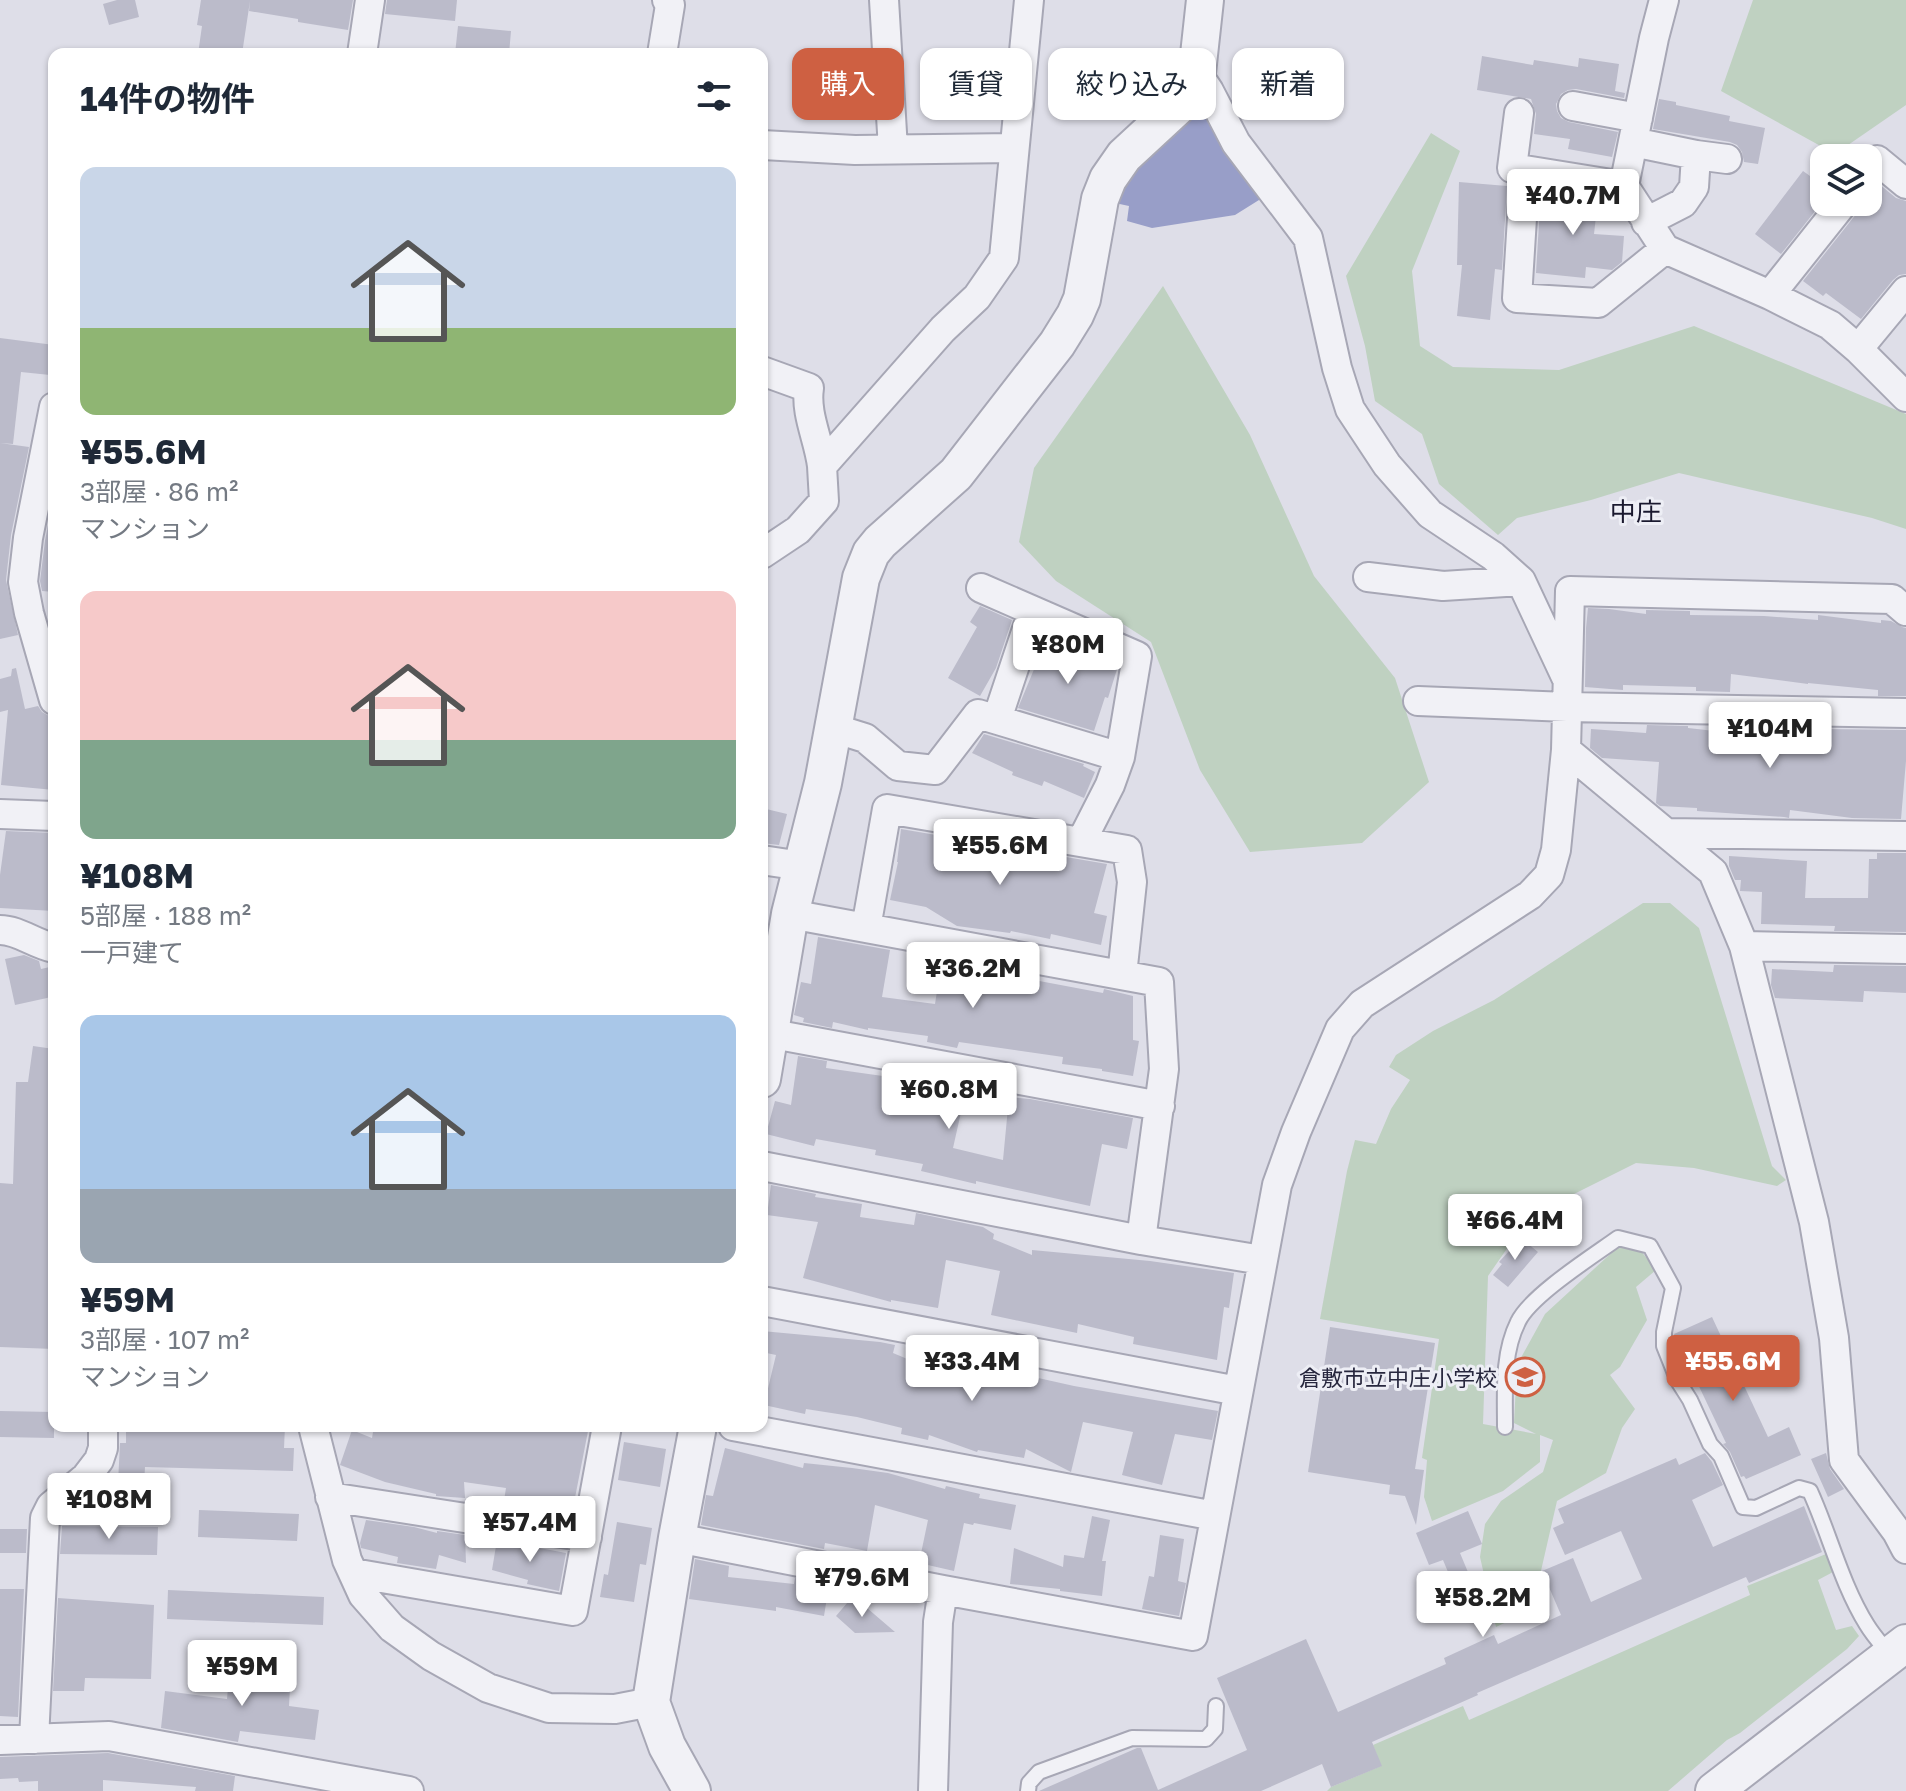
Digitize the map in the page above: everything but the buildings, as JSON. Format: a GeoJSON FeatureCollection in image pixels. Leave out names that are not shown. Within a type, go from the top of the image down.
{"type":"FeatureCollection","features":[{"type":"Feature","properties":{"kind":"street"},"geometry":{"type":"LineString","coordinates":[[363,48],[370,0]]}},
{"type":"Feature","properties":{"kind":"street"},"geometry":{"type":"LineString","coordinates":[[663,48],[670,5],[667,0]]}},
{"type":"Feature","properties":{"kind":"street"},"geometry":{"type":"LineString","coordinates":[[884,0],[893,149]]}},
{"type":"Feature","properties":{"kind":"street"},"geometry":{"type":"LineString","coordinates":[[822,466],[943,329],[977,297],[1004,258],[1029,0]]}},
{"type":"Feature","properties":{"kind":"street"},"geometry":{"type":"LineString","coordinates":[[1200,48],[1205,0]]}},
{"type":"Feature","properties":{"kind":"street"},"geometry":{"type":"LineString","coordinates":[[1664,0],[1624,186],[1665,249],[1830,325],[1906,397]]}},
{"type":"Feature","properties":{"kind":"street"},"geometry":{"type":"LineString","coordinates":[[1216,104],[1236,143],[1308,238],[1337,368],[1350,409],[1387,465],[1430,514],[1493,556],[1521,581],[1568,694]]}},
{"type":"Feature","properties":{"kind":"street"},"geometry":{"type":"LineString","coordinates":[[1573,106],[1696,155],[1727,159]]}},
{"type":"Feature","properties":{"kind":"street"},"geometry":{"type":"LineString","coordinates":[[1519,113],[1512,168],[1624,186]]}},
{"type":"Feature","properties":{"kind":"street"},"geometry":{"type":"LineString","coordinates":[[768,1023],[790,914],[823,783],[861,578],[871,553],[956,474],[1057,344],[1082,299],[1100,199],[1108,179],[1124,156],[1162,120]]}},
{"type":"Feature","properties":{"kind":"street"},"geometry":{"type":"LineString","coordinates":[[768,145],[855,150],[1014,148]]}},
{"type":"Feature","properties":{"kind":"street"},"geometry":{"type":"LineString","coordinates":[[1646,222],[1683,203],[1694,187],[1696,155]]}},
{"type":"Feature","properties":{"kind":"street"},"geometry":{"type":"LineString","coordinates":[[1882,164],[1906,184]]}},
{"type":"Feature","properties":{"kind":"street"},"geometry":{"type":"LineString","coordinates":[[1525,170],[1517,298],[1598,303],[1665,249]]}},
{"type":"Feature","properties":{"kind":"street"},"geometry":{"type":"LineString","coordinates":[[1770,295],[1833,216]]}},
{"type":"Feature","properties":{"kind":"street"},"geometry":{"type":"LineString","coordinates":[[1858,349],[1906,291]]}},
{"type":"Feature","properties":{"kind":"street"},"geometry":{"type":"LineString","coordinates":[[768,373],[809,388],[807,404],[820,448],[824,501],[798,530],[768,550]]}},
{"type":"Feature","properties":{"kind":"street"},"geometry":{"type":"LineString","coordinates":[[48,437],[28,538],[12,584],[29,613],[48,679]]}},
{"type":"Feature","properties":{"kind":"street"},"geometry":{"type":"LineString","coordinates":[[1368,577],[1443,586],[1521,581]]}},
{"type":"Feature","properties":{"kind":"street"},"geometry":{"type":"LineString","coordinates":[[981,588],[1137,656],[1120,757],[1110,785],[1081,842]]}},
{"type":"Feature","properties":{"kind":"street"},"geometry":{"type":"LineString","coordinates":[[677,1538],[1193,1636],[1277,1185],[1340,1029],[1362,1004],[1530,895],[1549,875],[1556,850],[1566,750],[1570,591],[1892,599],[1906,611]]}},
{"type":"Feature","properties":{"kind":"street"},"geometry":{"type":"LineString","coordinates":[[997,719],[1033,611]]}},
{"type":"Feature","properties":{"kind":"street"},"geometry":{"type":"LineString","coordinates":[[1418,701],[1568,694],[1906,713]]}},
{"type":"Feature","properties":{"kind":"street"},"geometry":{"type":"LineString","coordinates":[[833,728],[865,738],[898,766],[935,770],[978,714],[1120,757]]}},
{"type":"Feature","properties":{"kind":"street"},"geometry":{"type":"LineString","coordinates":[[1566,750],[1713,872],[1744,946],[1814,1222],[1834,1338],[1844,1460],[1906,1549]]}},
{"type":"Feature","properties":{"kind":"street"},"geometry":{"type":"LineString","coordinates":[[866,928],[887,809],[1127,850],[1132,882],[1122,975]]}},
{"type":"Feature","properties":{"kind":"street"},"geometry":{"type":"LineString","coordinates":[[0,814],[48,816]]}},
{"type":"Feature","properties":{"kind":"street"},"geometry":{"type":"LineString","coordinates":[[1666,833],[1906,836]]}},
{"type":"Feature","properties":{"kind":"street"},"geometry":{"type":"LineString","coordinates":[[768,861],[802,866]]}},
{"type":"Feature","properties":{"kind":"street"},"geometry":{"type":"LineString","coordinates":[[790,914],[1159,982],[1164,1069],[1141,1240]]}},
{"type":"Feature","properties":{"kind":"street"},"geometry":{"type":"LineString","coordinates":[[0,930],[11,930],[48,947]]}},
{"type":"Feature","properties":{"kind":"street"},"geometry":{"type":"LineString","coordinates":[[1744,946],[1906,949]]}},
{"type":"Feature","properties":{"kind":"street"},"geometry":{"type":"LineString","coordinates":[[768,1033],[1160,1106]]}},
{"type":"Feature","properties":{"kind":"street"},"geometry":{"type":"LineString","coordinates":[[768,1167],[1141,1240],[1262,1260]]}},
{"type":"Feature","properties":{"kind":"street"},"geometry":{"type":"LineString","coordinates":[[768,1302],[1238,1391]]}},
{"type":"Feature","properties":{"kind":"street"},"geometry":{"type":"LineString","coordinates":[[34,1739],[45,1518],[51,1506],[86,1477],[99,1460],[103,1432]]}},
{"type":"Feature","properties":{"kind":"street"},"geometry":{"type":"LineString","coordinates":[[314,1432],[347,1560],[363,1595],[392,1628],[431,1656],[488,1688],[549,1708],[615,1709],[651,1702]]}},
{"type":"Feature","properties":{"kind":"street"},"geometry":{"type":"LineString","coordinates":[[353,1573],[573,1611],[606,1432]]}},
{"type":"Feature","properties":{"kind":"street"},"geometry":{"type":"LineString","coordinates":[[692,1791],[667,1746],[651,1702],[697,1432]]}},
{"type":"Feature","properties":{"kind":"street"},"geometry":{"type":"LineString","coordinates":[[765,1432],[1215,1516]]}},
{"type":"Feature","properties":{"kind":"street"},"geometry":{"type":"LineString","coordinates":[[330,1497],[587,1537]]}},
{"type":"Feature","properties":{"kind":"street"},"geometry":{"type":"LineString","coordinates":[[933,1791],[938,1622],[943,1590]]}},
{"type":"Feature","properties":{"kind":"street"},"geometry":{"type":"LineString","coordinates":[[1714,1791],[1898,1649]]}},
{"type":"Feature","properties":{"kind":"street"},"geometry":{"type":"LineString","coordinates":[[0,1740],[109,1736],[409,1791]]}},
{"type":"Feature","properties":{"kind":"lane"},"geometry":{"type":"LineString","coordinates":[[1505,1427],[1508,1349],[1518,1320],[1533,1302],[1618,1238],[1650,1246],[1673,1288],[1664,1346],[1678,1381],[1710,1444],[1721,1456],[1743,1507],[1756,1508],[1799,1488],[1810,1491],[1825,1524],[1836,1560],[1866,1624],[1898,1649]]}},
{"type":"Feature","properties":{"kind":"lane"},"geometry":{"type":"LineString","coordinates":[[1028,1791],[1029,1783],[1039,1772],[1132,1738],[1206,1739],[1215,1729],[1216,1706]]}},
{"type":"Feature","properties":{"kind":"green space"},"geometry":{"type":"Polygon","coordinates":[[[1753,0],[1906,0],[1906,105],[1849,144],[1817,144],[1721,91],[1753,0]]]}},
{"type":"Feature","properties":{"kind":"green space"},"geometry":{"type":"Polygon","coordinates":[[[1431,133],[1460,151],[1412,271],[1420,346],[1453,367],[1559,370],[1694,326],[1906,414],[1906,529],[1872,518],[1679,473],[1591,500],[1517,518],[1498,535],[1439,484],[1422,434],[1375,401],[1365,346],[1346,276],[1431,133]]]}},
{"type":"Feature","properties":{"kind":"green space"},"geometry":{"type":"Polygon","coordinates":[[[1163,286],[1250,435],[1314,576],[1395,678],[1429,782],[1362,843],[1250,852],[1200,770],[1151,642],[1056,581],[1019,542],[1034,468],[1163,286]]]}},
{"type":"Feature","properties":{"kind":"green space"},"geometry":{"type":"Polygon","coordinates":[[[1643,903],[1670,903],[1699,928],[1772,1166],[1786,1180],[1777,1186],[1694,1168],[1636,1163],[1568,1197],[1515,1237],[1488,1276],[1483,1424],[1536,1434],[1514,1423],[1517,1365],[1545,1314],[1619,1246],[1641,1251],[1656,1270],[1636,1287],[1647,1320],[1620,1367],[1610,1375],[1635,1409],[1622,1428],[1606,1473],[1557,1501],[1532,1610],[1496,1627],[1480,1557],[1485,1524],[1501,1501],[1543,1472],[1553,1440],[1540,1435],[1540,1462],[1503,1491],[1432,1521],[1424,1497],[1427,1460],[1422,1458],[1439,1339],[1320,1319],[1347,1171],[1355,1140],[1376,1144],[1391,1109],[1410,1080],[1389,1067],[1396,1055],[1433,1031],[1494,1000],[1643,903]]]}},
{"type":"Feature","properties":{"kind":"green space"},"geometry":{"type":"Polygon","coordinates":[[[1826,1554],[1833,1572],[1818,1580],[1836,1630],[1852,1626],[1859,1636],[1847,1649],[1727,1740],[1668,1791],[1327,1791],[1381,1766],[1373,1745],[1463,1706],[1469,1720],[1750,1595],[1747,1586],[1826,1554]]]}},
{"type":"Feature","properties":{"kind":"water"},"geometry":{"type":"Polygon","coordinates":[[[1216,113],[1267,195],[1235,215],[1152,228],[1127,221],[1129,206],[1115,203],[1123,180],[1185,120],[1216,120],[1216,113]]]}},
{"type":"Feature","properties":{"kind":"place","name":"倉敷市立中庄小学校"},"geometry":{"type":"Point","coordinates":[1525,1377]}},
{"type":"Feature","properties":{"kind":"district","name":"中庄"},"geometry":{"type":"Point","coordinates":[1636,511]}}]}
